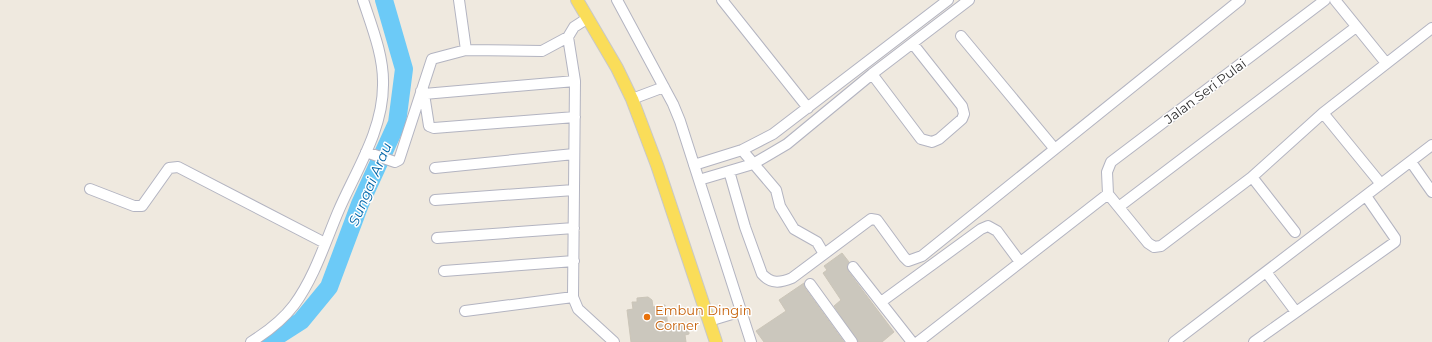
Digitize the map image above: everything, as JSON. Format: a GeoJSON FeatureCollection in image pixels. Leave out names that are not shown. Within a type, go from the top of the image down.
{"type":"FeatureCollection","features":[{"type":"Feature","properties":{"kind":"main road"},"geometry":{"type":"LineString","coordinates":[[577,0],[618,68],[632,99],[657,165],[716,342]]}},
{"type":"Feature","properties":{"kind":"street"},"geometry":{"type":"LineString","coordinates":[[251,342],[270,331],[294,306],[304,290],[369,153],[381,106],[384,85],[382,67],[363,0]]}},
{"type":"Feature","properties":{"kind":"street"},"geometry":{"type":"LineString","coordinates":[[459,0],[466,50]]}},
{"type":"Feature","properties":{"kind":"street"},"geometry":{"type":"LineString","coordinates":[[617,0],[664,87],[680,121],[751,342]]}},
{"type":"Feature","properties":{"kind":"street"},"geometry":{"type":"LineString","coordinates":[[722,0],[808,108]]}},
{"type":"Feature","properties":{"kind":"street"},"geometry":{"type":"LineString","coordinates":[[694,165],[742,150],[773,134],[948,0]]}},
{"type":"Feature","properties":{"kind":"street"},"geometry":{"type":"LineString","coordinates":[[699,180],[753,164],[787,144],[872,74],[969,0]]}},
{"type":"Feature","properties":{"kind":"street"},"geometry":{"type":"LineString","coordinates":[[729,171],[745,227],[762,274],[766,279],[778,282],[792,278],[864,222],[871,219],[877,220],[908,261],[915,260],[922,256],[1054,148],[1240,0]]}},
{"type":"Feature","properties":{"kind":"street","name":"Jalan Seri Pulai"},"geometry":{"type":"LineString","coordinates":[[1108,194],[1107,172],[1111,162],[1324,0]]}},
{"type":"Feature","properties":{"kind":"street"},"geometry":{"type":"LineString","coordinates":[[1335,0],[1386,63]]}},
{"type":"Feature","properties":{"kind":"street"},"geometry":{"type":"LineString","coordinates":[[369,153],[395,162],[399,160],[423,92],[432,60],[466,50],[542,51],[568,37],[574,27],[588,18]]}},
{"type":"Feature","properties":{"kind":"street"},"geometry":{"type":"LineString","coordinates":[[1120,206],[1356,27]]}},
{"type":"Feature","properties":{"kind":"street"},"geometry":{"type":"LineString","coordinates":[[918,342],[1108,194],[1120,206],[1148,243],[1154,246],[1161,246],[1252,177],[1323,113],[1432,28]]}},
{"type":"Feature","properties":{"kind":"street"},"geometry":{"type":"LineString","coordinates":[[961,36],[1054,148]]}},
{"type":"Feature","properties":{"kind":"street"},"geometry":{"type":"LineString","coordinates":[[568,37],[575,81],[573,297],[578,309],[614,342]]}},
{"type":"Feature","properties":{"kind":"street"},"geometry":{"type":"LineString","coordinates":[[872,74],[921,139],[932,142],[939,139],[962,119],[964,114],[962,106],[913,44]]}},
{"type":"Feature","properties":{"kind":"street"},"geometry":{"type":"LineString","coordinates":[[423,92],[575,81]]}},
{"type":"Feature","properties":{"kind":"street"},"geometry":{"type":"LineString","coordinates":[[632,99],[664,87]]}},
{"type":"Feature","properties":{"kind":"street"},"geometry":{"type":"LineString","coordinates":[[423,92],[427,121],[429,126],[434,128],[575,117]]}},
{"type":"Feature","properties":{"kind":"street"},"geometry":{"type":"LineString","coordinates":[[1323,113],[1381,184]]}},
{"type":"Feature","properties":{"kind":"street"},"geometry":{"type":"LineString","coordinates":[[1174,342],[1432,145]]}},
{"type":"Feature","properties":{"kind":"street"},"geometry":{"type":"LineString","coordinates":[[742,150],[776,190],[780,206],[794,229],[817,242],[824,254]]}},
{"type":"Feature","properties":{"kind":"street"},"geometry":{"type":"LineString","coordinates":[[435,168],[574,154]]}},
{"type":"Feature","properties":{"kind":"street"},"geometry":{"type":"LineString","coordinates":[[1410,162],[1432,192]]}},
{"type":"Feature","properties":{"kind":"street"},"geometry":{"type":"LineString","coordinates":[[90,189],[134,206],[142,206],[169,168],[178,167],[325,244]]}},
{"type":"Feature","properties":{"kind":"street"},"geometry":{"type":"LineString","coordinates":[[1252,177],[1295,232]]}},
{"type":"Feature","properties":{"kind":"street"},"geometry":{"type":"LineString","coordinates":[[435,200],[574,190]]}},
{"type":"Feature","properties":{"kind":"street"},"geometry":{"type":"LineString","coordinates":[[1254,342],[1395,242],[1395,238],[1366,196]]}},
{"type":"Feature","properties":{"kind":"street"},"geometry":{"type":"LineString","coordinates":[[881,302],[981,229],[988,226],[997,231],[1020,262]]}},
{"type":"Feature","properties":{"kind":"street"},"geometry":{"type":"LineString","coordinates":[[437,238],[574,228]]}},
{"type":"Feature","properties":{"kind":"street"},"geometry":{"type":"LineString","coordinates":[[444,271],[574,261]]}},
{"type":"Feature","properties":{"kind":"street"},"geometry":{"type":"LineString","coordinates":[[853,266],[912,342]]}},
{"type":"Feature","properties":{"kind":"street"},"geometry":{"type":"LineString","coordinates":[[1266,272],[1296,312]]}},
{"type":"Feature","properties":{"kind":"street"},"geometry":{"type":"LineString","coordinates":[[810,284],[852,342]]}},
{"type":"Feature","properties":{"kind":"street"},"geometry":{"type":"LineString","coordinates":[[465,311],[573,297]]}},
{"type":"Feature","properties":{"kind":"street"},"geometry":{"type":"LineString","coordinates":[[709,321],[742,311]]}},
{"type":"Feature","properties":{"kind":"building"},"geometry":{"type":"Polygon","coordinates":[[[842,253],[849,262],[847,265],[848,271],[894,332],[882,342],[858,342],[834,306],[841,300],[823,273],[827,270],[824,266],[842,253]]]}},
{"type":"Feature","properties":{"kind":"building"},"geometry":{"type":"Polygon","coordinates":[[[804,283],[805,288],[844,342],[764,342],[756,331],[786,311],[779,300],[804,283]]]}},
{"type":"Feature","properties":{"kind":"building","name":"Embun Dingin Corner"},"geometry":{"type":"Polygon","coordinates":[[[648,297],[652,300],[653,307],[665,305],[668,326],[688,324],[689,334],[685,335],[686,342],[631,342],[627,310],[633,309],[632,302],[637,302],[637,298],[648,297]]]}},
{"type":"Feature","properties":{"kind":"waterway","name":"Sungai Arau"},"geometry":{"type":"LineString","coordinates":[[268,342],[301,321],[329,287],[360,204],[397,123],[404,69],[384,0]]}},
{"type":"Feature","properties":{"kind":"place","name":"Embun Dingin Corner"},"geometry":{"type":"Point","coordinates":[647,317]}}]}
